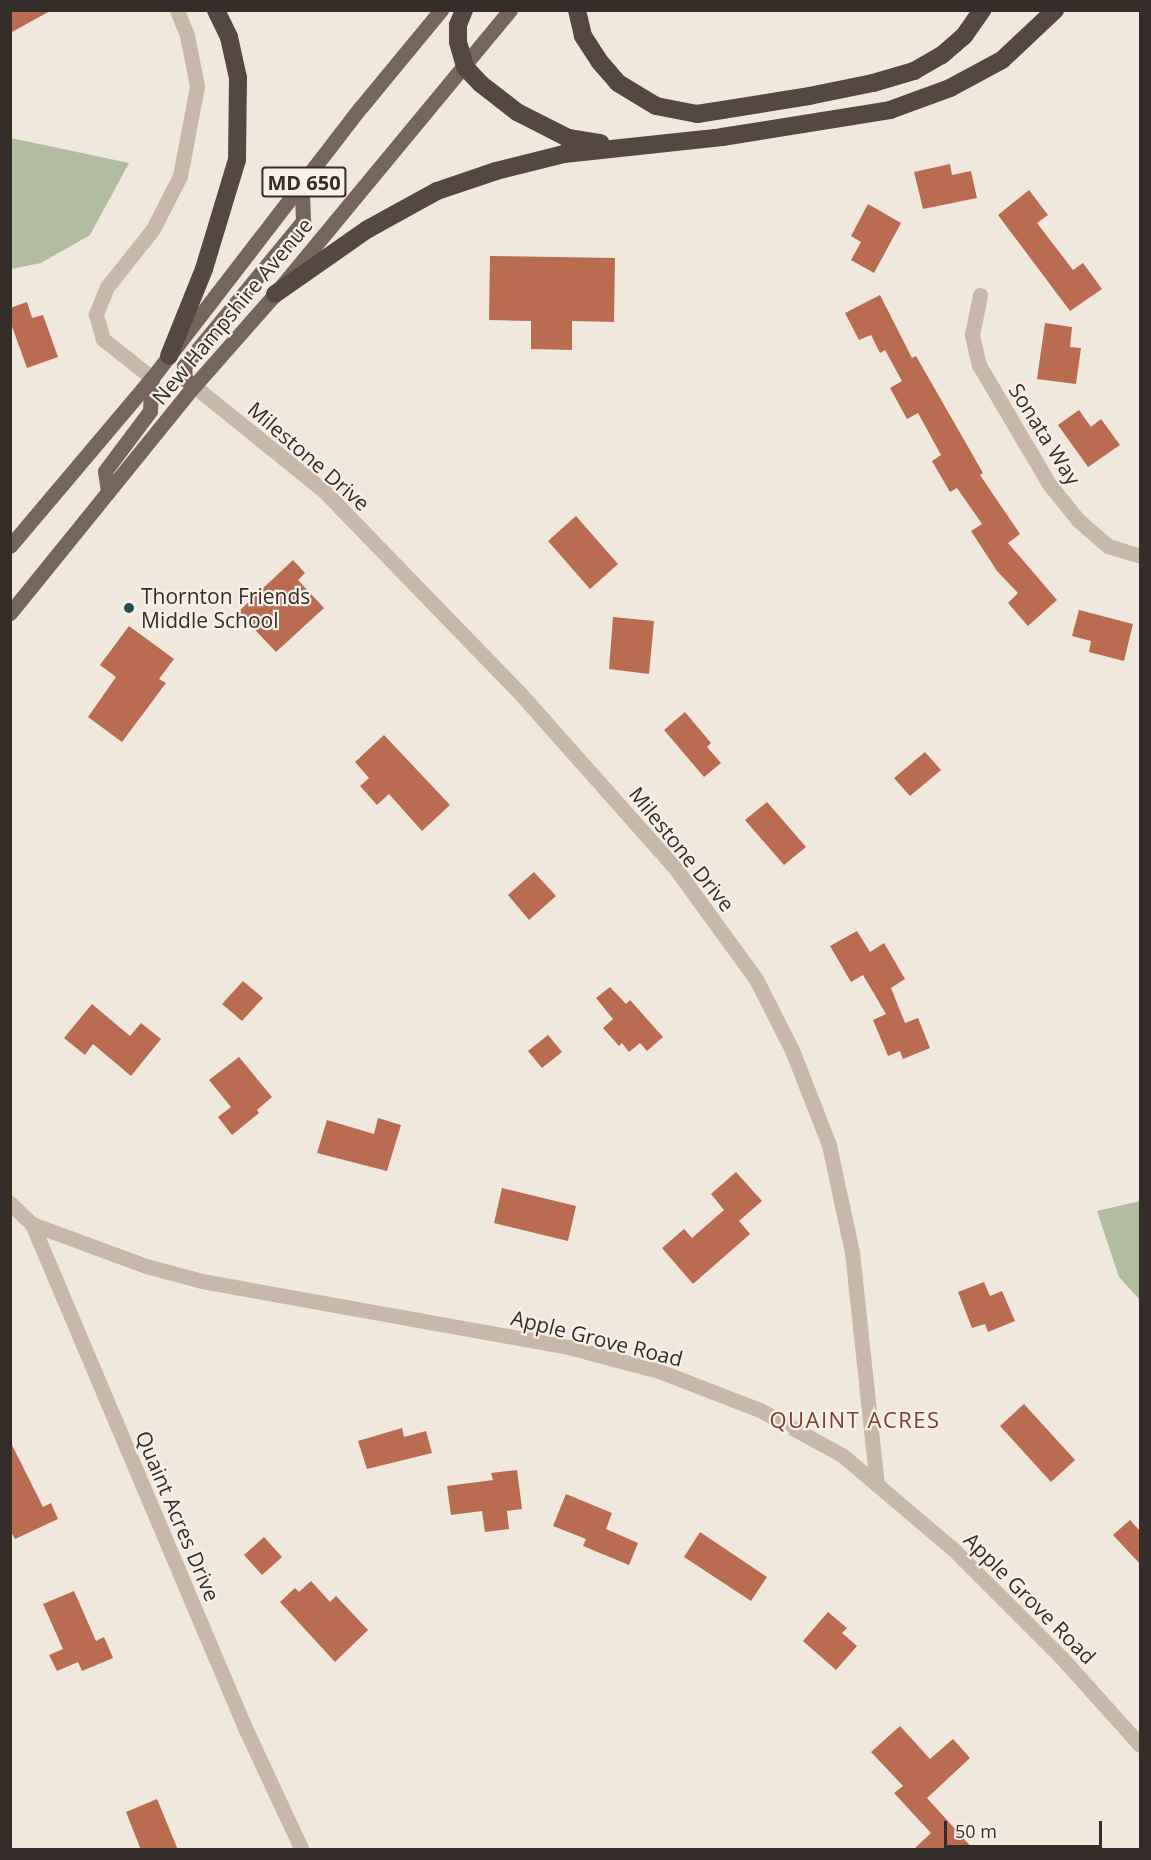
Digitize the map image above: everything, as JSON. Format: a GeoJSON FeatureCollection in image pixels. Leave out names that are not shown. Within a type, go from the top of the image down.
{"type":"FeatureCollection","features":[{"type":"Feature","properties":{"kind":"highway"},"geometry":{"type":"LineString","coordinates":[[169,356],[207,258],[237,160],[238,78],[229,37],[216,10]]}},
{"type":"Feature","properties":{"kind":"highway"},"geometry":{"type":"LineString","coordinates":[[464,10],[458,25],[458,42],[465,67],[481,84],[517,112],[568,138],[627,147]]}},
{"type":"Feature","properties":{"kind":"highway"},"geometry":{"type":"LineString","coordinates":[[577,10],[584,36],[599,62],[618,83],[656,106],[697,114],[831,92],[914,71],[942,55],[964,36],[982,10]]}},
{"type":"Feature","properties":{"kind":"highway"},"geometry":{"type":"LineString","coordinates":[[275,294],[368,229],[437,191],[496,171],[564,154],[722,137],[890,110],[950,88],[1002,60],[1055,10]]}},
{"type":"Feature","properties":{"kind":"main road","name":"New Hampshire Avenue"},"geometry":{"type":"LineString","coordinates":[[10,546],[153,378],[302,184],[441,10]]}},
{"type":"Feature","properties":{"kind":"main road","name":"New Hampshire Avenue"},"geometry":{"type":"LineString","coordinates":[[10,613],[194,386],[275,294],[510,10]]}},
{"type":"Feature","properties":{"kind":"main road"},"geometry":{"type":"LineString","coordinates":[[194,386],[186,379],[184,366],[303,221],[302,184]]}},
{"type":"Feature","properties":{"kind":"main road"},"geometry":{"type":"LineString","coordinates":[[108,492],[105,471],[150,411],[153,378]]}},
{"type":"Feature","properties":{"kind":"street"},"geometry":{"type":"LineString","coordinates":[[153,378],[103,339],[96,314],[107,286],[153,229],[180,176],[197,86],[187,35],[177,10]]}},
{"type":"Feature","properties":{"kind":"street","name":"Sonata Way"},"geometry":{"type":"LineString","coordinates":[[980,295],[972,335],[979,365],[1048,484],[1078,520],[1108,546],[1140,556]]}},
{"type":"Feature","properties":{"kind":"street","name":"Milestone Drive"},"geometry":{"type":"LineString","coordinates":[[194,386],[324,492],[518,690],[676,869],[756,979],[792,1050],[829,1146],[852,1252],[877,1485]]}},
{"type":"Feature","properties":{"kind":"street","name":"Quaint Acres Drive"},"geometry":{"type":"LineString","coordinates":[[10,1203],[32,1224],[246,1730],[302,1850]]}},
{"type":"Feature","properties":{"kind":"street","name":"Apple Grove Road"},"geometry":{"type":"LineString","coordinates":[[32,1224],[146,1266],[202,1281],[568,1347],[659,1371],[760,1410],[842,1455],[953,1550],[1061,1657],[1140,1744]]}},
{"type":"Feature","properties":{"kind":"green space"},"geometry":{"type":"Polygon","coordinates":[[[11,138],[129,163],[90,235],[41,263],[11,269],[11,138]]]}},
{"type":"Feature","properties":{"kind":"green space"},"geometry":{"type":"Polygon","coordinates":[[[1140,1201],[1140,1300],[1119,1277],[1097,1211],[1140,1201]]]}},
{"type":"Feature","properties":{"kind":"building"},"geometry":{"type":"Polygon","coordinates":[[[10,10],[52,10],[10,33],[10,10]]]}},
{"type":"Feature","properties":{"kind":"building"},"geometry":{"type":"Polygon","coordinates":[[[950,164],[952,175],[971,171],[977,198],[923,209],[914,172],[950,164]]]}},
{"type":"Feature","properties":{"kind":"building"},"geometry":{"type":"Polygon","coordinates":[[[1029,190],[1048,215],[1037,223],[1073,270],[1083,263],[1102,289],[1070,311],[998,215],[1029,190]]]}},
{"type":"Feature","properties":{"kind":"building"},"geometry":{"type":"Polygon","coordinates":[[[868,204],[901,223],[874,273],[851,260],[861,242],[851,236],[868,204]]]}},
{"type":"Feature","properties":{"kind":"building"},"geometry":{"type":"Polygon","coordinates":[[[490,256],[615,258],[614,322],[572,321],[572,350],[531,349],[531,321],[489,320],[490,256]]]}},
{"type":"Feature","properties":{"kind":"building"},"geometry":{"type":"Polygon","coordinates":[[[880,295],[912,358],[916,356],[983,473],[980,475],[1020,534],[1008,543],[1057,600],[1028,626],[1008,603],[1018,593],[997,571],[971,531],[982,524],[957,488],[950,492],[932,461],[941,455],[918,413],[907,419],[890,388],[902,381],[885,350],[880,353],[871,335],[859,340],[845,313],[880,295]]]}},
{"type":"Feature","properties":{"kind":"building"},"geometry":{"type":"Polygon","coordinates":[[[27,302],[32,318],[43,315],[58,357],[27,368],[10,321],[10,308],[27,302]]]}},
{"type":"Feature","properties":{"kind":"building"},"geometry":{"type":"Polygon","coordinates":[[[1045,323],[1072,327],[1070,347],[1081,348],[1076,384],[1037,379],[1045,323]]]}},
{"type":"Feature","properties":{"kind":"building"},"geometry":{"type":"Polygon","coordinates":[[[1079,410],[1091,427],[1101,419],[1120,445],[1088,467],[1058,425],[1079,410]]]}},
{"type":"Feature","properties":{"kind":"building"},"geometry":{"type":"Polygon","coordinates":[[[576,516],[618,564],[590,589],[548,541],[576,516]]]}},
{"type":"Feature","properties":{"kind":"building"},"geometry":{"type":"Polygon","coordinates":[[[293,560],[305,573],[298,580],[324,608],[276,652],[238,612],[293,560]]]}},
{"type":"Feature","properties":{"kind":"building"},"geometry":{"type":"Polygon","coordinates":[[[1079,610],[1133,624],[1124,661],[1089,652],[1091,641],[1072,636],[1079,610]]]}},
{"type":"Feature","properties":{"kind":"building"},"geometry":{"type":"Polygon","coordinates":[[[613,617],[654,621],[649,674],[609,669],[613,617]]]}},
{"type":"Feature","properties":{"kind":"building"},"geometry":{"type":"Polygon","coordinates":[[[129,626],[174,659],[159,679],[166,683],[122,742],[88,717],[116,677],[100,665],[129,626]]]}},
{"type":"Feature","properties":{"kind":"building"},"geometry":{"type":"Polygon","coordinates":[[[685,712],[711,743],[707,747],[721,763],[704,777],[664,730],[685,712]]]}},
{"type":"Feature","properties":{"kind":"building"},"geometry":{"type":"Polygon","coordinates":[[[384,735],[450,805],[422,831],[389,794],[377,805],[360,786],[369,778],[355,762],[384,735]]]}},
{"type":"Feature","properties":{"kind":"building"},"geometry":{"type":"Polygon","coordinates":[[[925,752],[941,770],[910,796],[894,778],[925,752]]]}},
{"type":"Feature","properties":{"kind":"building"},"geometry":{"type":"Polygon","coordinates":[[[767,802],[806,847],[784,865],[745,820],[767,802]]]}},
{"type":"Feature","properties":{"kind":"building"},"geometry":{"type":"Polygon","coordinates":[[[534,872],[556,896],[529,920],[508,895],[534,872]]]}},
{"type":"Feature","properties":{"kind":"building"},"geometry":{"type":"Polygon","coordinates":[[[857,931],[870,952],[884,943],[905,979],[891,988],[905,1023],[918,1018],[930,1048],[903,1059],[900,1051],[888,1056],[873,1020],[886,1014],[863,975],[851,982],[830,946],[857,931]]]}},
{"type":"Feature","properties":{"kind":"building"},"geometry":{"type":"Polygon","coordinates":[[[243,981],[263,998],[242,1021],[222,1004],[243,981]]]}},
{"type":"Feature","properties":{"kind":"building"},"geometry":{"type":"Polygon","coordinates":[[[610,987],[626,1004],[630,1000],[663,1037],[647,1051],[640,1043],[629,1052],[622,1043],[619,1046],[603,1028],[613,1019],[596,998],[610,987]]]}},
{"type":"Feature","properties":{"kind":"building"},"geometry":{"type":"Polygon","coordinates":[[[92,1004],[130,1036],[141,1023],[161,1039],[131,1076],[93,1044],[85,1055],[64,1038],[92,1004]]]}},
{"type":"Feature","properties":{"kind":"building"},"geometry":{"type":"Polygon","coordinates":[[[548,1035],[562,1052],[542,1068],[528,1051],[548,1035]]]}},
{"type":"Feature","properties":{"kind":"building"},"geometry":{"type":"Polygon","coordinates":[[[239,1057],[272,1097],[257,1110],[259,1113],[232,1135],[218,1117],[231,1107],[209,1080],[239,1057]]]}},
{"type":"Feature","properties":{"kind":"building"},"geometry":{"type":"Polygon","coordinates":[[[378,1118],[401,1125],[387,1171],[317,1153],[327,1120],[374,1134],[378,1118]]]}},
{"type":"Feature","properties":{"kind":"building"},"geometry":{"type":"Polygon","coordinates":[[[736,1172],[762,1201],[739,1221],[750,1234],[693,1284],[662,1248],[684,1229],[692,1238],[724,1210],[711,1194],[736,1172]]]}},
{"type":"Feature","properties":{"kind":"building"},"geometry":{"type":"Polygon","coordinates":[[[502,1188],[576,1206],[568,1241],[494,1223],[502,1188]]]}},
{"type":"Feature","properties":{"kind":"building"},"geometry":{"type":"Polygon","coordinates":[[[984,1282],[990,1296],[1002,1291],[1015,1321],[988,1332],[985,1324],[972,1328],[958,1292],[984,1282]]]}},
{"type":"Feature","properties":{"kind":"building"},"geometry":{"type":"Polygon","coordinates":[[[1024,1404],[1075,1460],[1051,1482],[1000,1426],[1024,1404]]]}},
{"type":"Feature","properties":{"kind":"building"},"geometry":{"type":"Polygon","coordinates":[[[402,1428],[404,1437],[426,1431],[432,1453],[367,1469],[358,1441],[402,1428]]]}},
{"type":"Feature","properties":{"kind":"building"},"geometry":{"type":"Polygon","coordinates":[[[10,1441],[43,1507],[51,1503],[58,1519],[15,1539],[10,1530],[10,1441]]]}},
{"type":"Feature","properties":{"kind":"building"},"geometry":{"type":"Polygon","coordinates":[[[517,1470],[522,1509],[507,1511],[509,1529],[485,1532],[482,1511],[451,1515],[447,1486],[493,1480],[491,1473],[517,1470]]]}},
{"type":"Feature","properties":{"kind":"building"},"geometry":{"type":"Polygon","coordinates":[[[566,1494],[612,1513],[606,1529],[638,1543],[629,1565],[583,1546],[586,1539],[553,1526],[566,1494]]]}},
{"type":"Feature","properties":{"kind":"building"},"geometry":{"type":"Polygon","coordinates":[[[1130,1520],[1140,1531],[1140,1564],[1113,1535],[1130,1520]]]}},
{"type":"Feature","properties":{"kind":"building"},"geometry":{"type":"Polygon","coordinates":[[[700,1532],[767,1577],[751,1601],[684,1557],[700,1532]]]}},
{"type":"Feature","properties":{"kind":"building"},"geometry":{"type":"Polygon","coordinates":[[[264,1537],[282,1557],[262,1575],[244,1555],[264,1537]]]}},
{"type":"Feature","properties":{"kind":"building"},"geometry":{"type":"Polygon","coordinates":[[[311,1581],[330,1602],[336,1596],[368,1630],[335,1662],[280,1602],[295,1588],[299,1592],[311,1581]]]}},
{"type":"Feature","properties":{"kind":"building"},"geometry":{"type":"Polygon","coordinates":[[[74,1591],[96,1641],[104,1637],[113,1658],[82,1671],[78,1662],[57,1671],[49,1655],[63,1649],[43,1604],[74,1591]]]}},
{"type":"Feature","properties":{"kind":"building"},"geometry":{"type":"Polygon","coordinates":[[[828,1612],[847,1628],[842,1633],[857,1646],[836,1670],[803,1641],[828,1612]]]}},
{"type":"Feature","properties":{"kind":"building"},"geometry":{"type":"Polygon","coordinates":[[[900,1726],[930,1759],[953,1739],[970,1758],[927,1798],[974,1850],[913,1850],[931,1833],[894,1793],[903,1786],[871,1752],[900,1726]]]}},
{"type":"Feature","properties":{"kind":"building"},"geometry":{"type":"Polygon","coordinates":[[[157,1799],[178,1850],[141,1850],[126,1812],[157,1799]]]}},
{"type":"Feature","properties":{"kind":"place","name":"Thornton Friends Middle School"},"geometry":{"type":"Point","coordinates":[129,608]}},
{"type":"Feature","properties":{"kind":"district","name":"QUAINT ACRES"},"geometry":{"type":"Point","coordinates":[855,1420]}}]}
